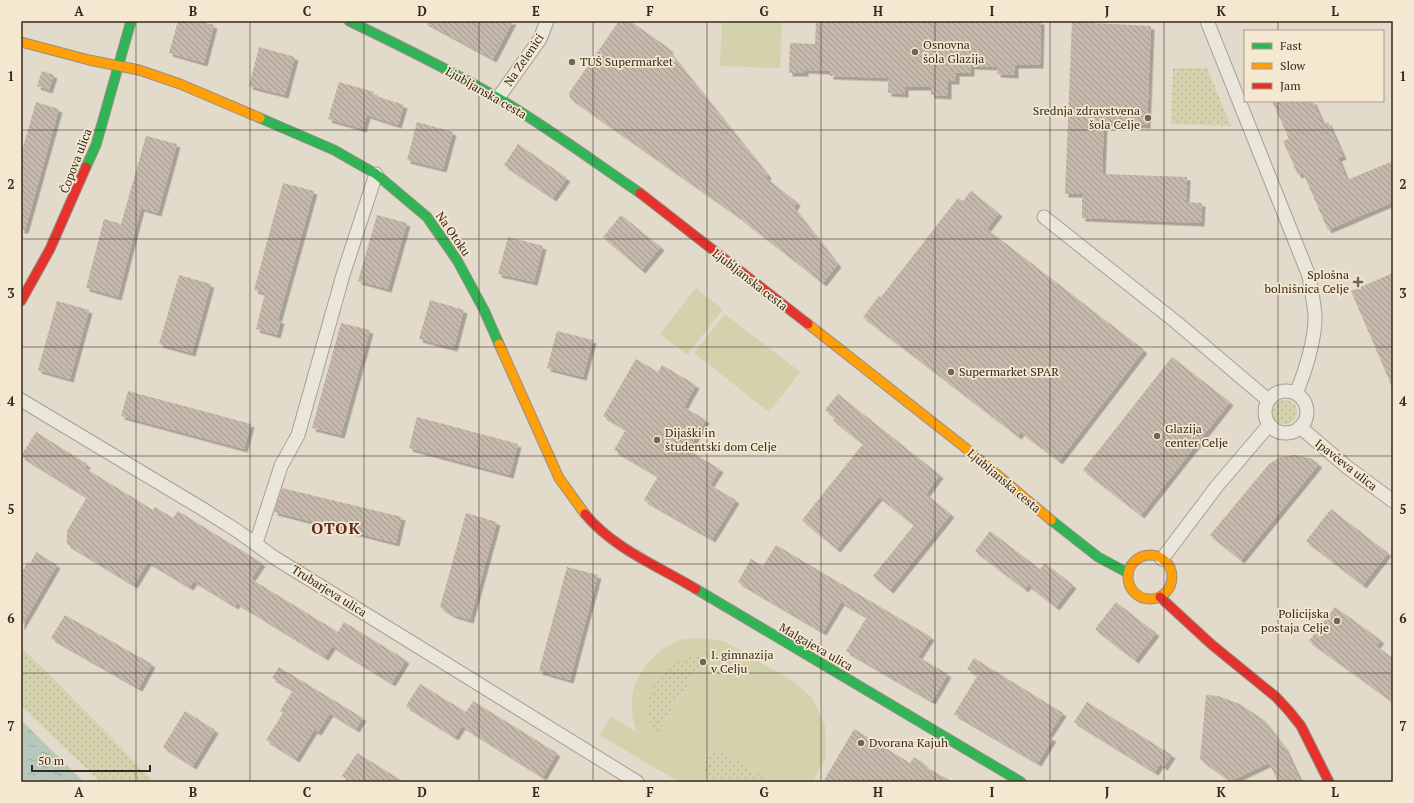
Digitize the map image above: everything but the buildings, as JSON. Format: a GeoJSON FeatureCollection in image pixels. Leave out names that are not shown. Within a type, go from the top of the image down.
{"type":"FeatureCollection","features":[{"type":"Feature","properties":{"kind":"street","name":"Čopova ulica"},"geometry":{"type":"LineString","coordinates":[[21,301],[50,249],[96,145],[120,65],[131,21]]}},
{"type":"Feature","properties":{"kind":"street","name":"Ljubljanska cesta"},"geometry":{"type":"LineString","coordinates":[[349,21],[409,50],[498,98],[566,142],[649,200],[963,446],[1072,538],[1098,557],[1128,573]]}},
{"type":"Feature","properties":{"kind":"street","name":"Na Zelenici"},"geometry":{"type":"LineString","coordinates":[[498,98],[540,39],[547,21]]}},
{"type":"Feature","properties":{"kind":"street"},"geometry":{"type":"LineString","coordinates":[[1207,21],[1309,276],[1315,317],[1310,351],[1302,380],[1296,393]]}},
{"type":"Feature","properties":{"kind":"street"},"geometry":{"type":"LineString","coordinates":[[21,42],[89,60],[120,65]]}},
{"type":"Feature","properties":{"kind":"street","name":"Na Otoku"},"geometry":{"type":"LineString","coordinates":[[120,65],[140,70],[180,84],[334,150],[376,174],[427,217],[457,260],[484,310],[559,478],[575,502],[600,530]]}},
{"type":"Feature","properties":{"kind":"street"},"geometry":{"type":"LineString","coordinates":[[256,543],[281,466],[298,434],[343,275],[376,174]]}},
{"type":"Feature","properties":{"kind":"street"},"geometry":{"type":"LineString","coordinates":[[1044,217],[1176,322],[1268,400]]}},
{"type":"Feature","properties":{"kind":"street"},"geometry":{"type":"LineString","coordinates":[[1284,391],[1296,393],[1305,403],[1307,409],[1306,416],[1300,427],[1288,433],[1274,430],[1269,425],[1264,413],[1268,400],[1272,395],[1284,391]]}},
{"type":"Feature","properties":{"kind":"street","name":"Trubarjeva ulica"},"geometry":{"type":"LineString","coordinates":[[21,400],[201,508],[256,543],[275,558],[637,782]]}},
{"type":"Feature","properties":{"kind":"street"},"geometry":{"type":"LineString","coordinates":[[1162,559],[1217,486],[1269,425]]}},
{"type":"Feature","properties":{"kind":"street","name":"Ipavčeva ulica"},"geometry":{"type":"LineString","coordinates":[[1300,427],[1342,463],[1393,502]]}},
{"type":"Feature","properties":{"kind":"street","name":"Malgajeva ulica"},"geometry":{"type":"LineString","coordinates":[[600,530],[628,551],[669,573],[1022,782]]}},
{"type":"Feature","properties":{"kind":"street"},"geometry":{"type":"LineString","coordinates":[[1152,555],[1162,559],[1170,567],[1172,578],[1169,590],[1160,597],[1148,600],[1136,595],[1129,585],[1128,573],[1133,563],[1141,557],[1152,555]]}},
{"type":"Feature","properties":{"kind":"street"},"geometry":{"type":"LineString","coordinates":[[1160,597],[1211,644],[1276,697],[1289,711],[1305,732],[1329,782]]}},
{"type":"Feature","properties":{"kind":"green space"},"geometry":{"type":"Polygon","coordinates":[[[722,21],[782,21],[780,68],[720,66],[722,21]]]}},
{"type":"Feature","properties":{"kind":"green space"},"geometry":{"type":"Polygon","coordinates":[[[1173,68],[1207,68],[1231,126],[1171,124],[1173,68]]]}},
{"type":"Feature","properties":{"kind":"green space"},"geometry":{"type":"Polygon","coordinates":[[[696,288],[723,309],[687,355],[660,334],[696,288]]]}},
{"type":"Feature","properties":{"kind":"green space"},"geometry":{"type":"Polygon","coordinates":[[[725,314],[800,372],[769,412],[694,353],[725,314]]]}},
{"type":"Feature","properties":{"kind":"green space"},"geometry":{"type":"Polygon","coordinates":[[[1285,400],[1290,401],[1296,407],[1296,417],[1290,423],[1285,424],[1280,423],[1274,417],[1273,412],[1274,407],[1280,401],[1285,400]]]}},
{"type":"Feature","properties":{"kind":"green space"},"geometry":{"type":"Polygon","coordinates":[[[703,638],[724,641],[796,683],[813,699],[825,726],[826,757],[813,782],[773,782],[715,748],[700,771],[718,782],[679,782],[600,735],[611,716],[636,732],[632,714],[632,699],[638,677],[644,667],[652,658],[671,644],[684,639],[703,638]],[[694,655],[680,660],[669,667],[660,676],[650,697],[650,723],[655,737],[706,656],[694,655]]]}},
{"type":"Feature","properties":{"kind":"green space"},"geometry":{"type":"Polygon","coordinates":[[[21,648],[47,672],[154,782],[101,782],[21,706],[21,648]]]}},
{"type":"Feature","properties":{"kind":"green space"},"geometry":{"type":"Polygon","coordinates":[[[694,655],[706,655],[655,737],[650,723],[649,710],[649,697],[653,686],[659,676],[668,667],[680,660],[694,655]]]}},
{"type":"Feature","properties":{"kind":"green space"},"geometry":{"type":"Polygon","coordinates":[[[715,748],[773,782],[718,782],[700,771],[715,748]]]}},
{"type":"Feature","properties":{"kind":"water"},"geometry":{"type":"Polygon","coordinates":[[[21,721],[24,723],[84,782],[21,782],[21,721]]]}},
{"type":"Feature","properties":{"kind":"traffic: fast"},"geometry":{"type":"LineString","coordinates":[[86,167],[96,145],[131,21]]}},
{"type":"Feature","properties":{"kind":"traffic: fast"},"geometry":{"type":"LineString","coordinates":[[349,21],[443,68],[498,98],[552,132],[640,193]]}},
{"type":"Feature","properties":{"kind":"traffic: fast"},"geometry":{"type":"LineString","coordinates":[[260,118],[334,150],[376,174],[427,217],[457,260],[484,310],[499,344]]}},
{"type":"Feature","properties":{"kind":"traffic: fast"},"geometry":{"type":"LineString","coordinates":[[1051,520],[1098,557],[1128,573]]}},
{"type":"Feature","properties":{"kind":"traffic: fast"},"geometry":{"type":"LineString","coordinates":[[696,589],[1021,782]]}},
{"type":"Feature","properties":{"kind":"traffic: slow"},"geometry":{"type":"LineString","coordinates":[[21,42],[89,60],[139,70],[180,84],[260,118]]}},
{"type":"Feature","properties":{"kind":"traffic: slow"},"geometry":{"type":"LineString","coordinates":[[808,324],[963,446],[1051,520]]}},
{"type":"Feature","properties":{"kind":"traffic: slow"},"geometry":{"type":"LineString","coordinates":[[499,344],[559,478],[585,514]]}},
{"type":"Feature","properties":{"kind":"traffic: slow"},"geometry":{"type":"LineString","coordinates":[[1150,555],[1162,559],[1168,565],[1172,577],[1168,589],[1162,595],[1150,599],[1138,595],[1132,589],[1128,577],[1132,565],[1138,559],[1150,555]]}},
{"type":"Feature","properties":{"kind":"traffic: jam"},"geometry":{"type":"LineString","coordinates":[[21,301],[50,249],[86,167]]}},
{"type":"Feature","properties":{"kind":"traffic: jam"},"geometry":{"type":"LineString","coordinates":[[640,193],[808,324]]}},
{"type":"Feature","properties":{"kind":"traffic: jam"},"geometry":{"type":"LineString","coordinates":[[585,514],[609,537],[623,547],[696,589]]}},
{"type":"Feature","properties":{"kind":"traffic: jam"},"geometry":{"type":"LineString","coordinates":[[1160,597],[1211,644],[1276,697],[1289,711],[1301,726],[1329,782]]}},
{"type":"Feature","properties":{"kind":"place","name":"Osnovna šola Glazija"},"geometry":{"type":"Point","coordinates":[915,52]}},
{"type":"Feature","properties":{"kind":"place","name":"TUŠ Supermarket"},"geometry":{"type":"Point","coordinates":[572,62]}},
{"type":"Feature","properties":{"kind":"place","name":"Srednja zdravstvena šola Celje"},"geometry":{"type":"Point","coordinates":[1148,118]}},
{"type":"Feature","properties":{"kind":"place","name":"Splošna bolnišnica Celje"},"geometry":{"type":"Point","coordinates":[1358,282]}},
{"type":"Feature","properties":{"kind":"place","name":"Supermarket SPAR"},"geometry":{"type":"Point","coordinates":[951,372]}},
{"type":"Feature","properties":{"kind":"place","name":"Glazija center Celje"},"geometry":{"type":"Point","coordinates":[1157,436]}},
{"type":"Feature","properties":{"kind":"place","name":"Dijaški in študentski dom Celje"},"geometry":{"type":"Point","coordinates":[657,440]}},
{"type":"Feature","properties":{"kind":"place","name":"Policijska postaja Celje"},"geometry":{"type":"Point","coordinates":[1337,621]}},
{"type":"Feature","properties":{"kind":"place","name":"I. gimnazija v Celju"},"geometry":{"type":"Point","coordinates":[703,662]}},
{"type":"Feature","properties":{"kind":"place","name":"Dvorana Kajuh"},"geometry":{"type":"Point","coordinates":[861,743]}},
{"type":"Feature","properties":{"kind":"district","name":"OTOK"},"geometry":{"type":"Point","coordinates":[336,528]}}]}
